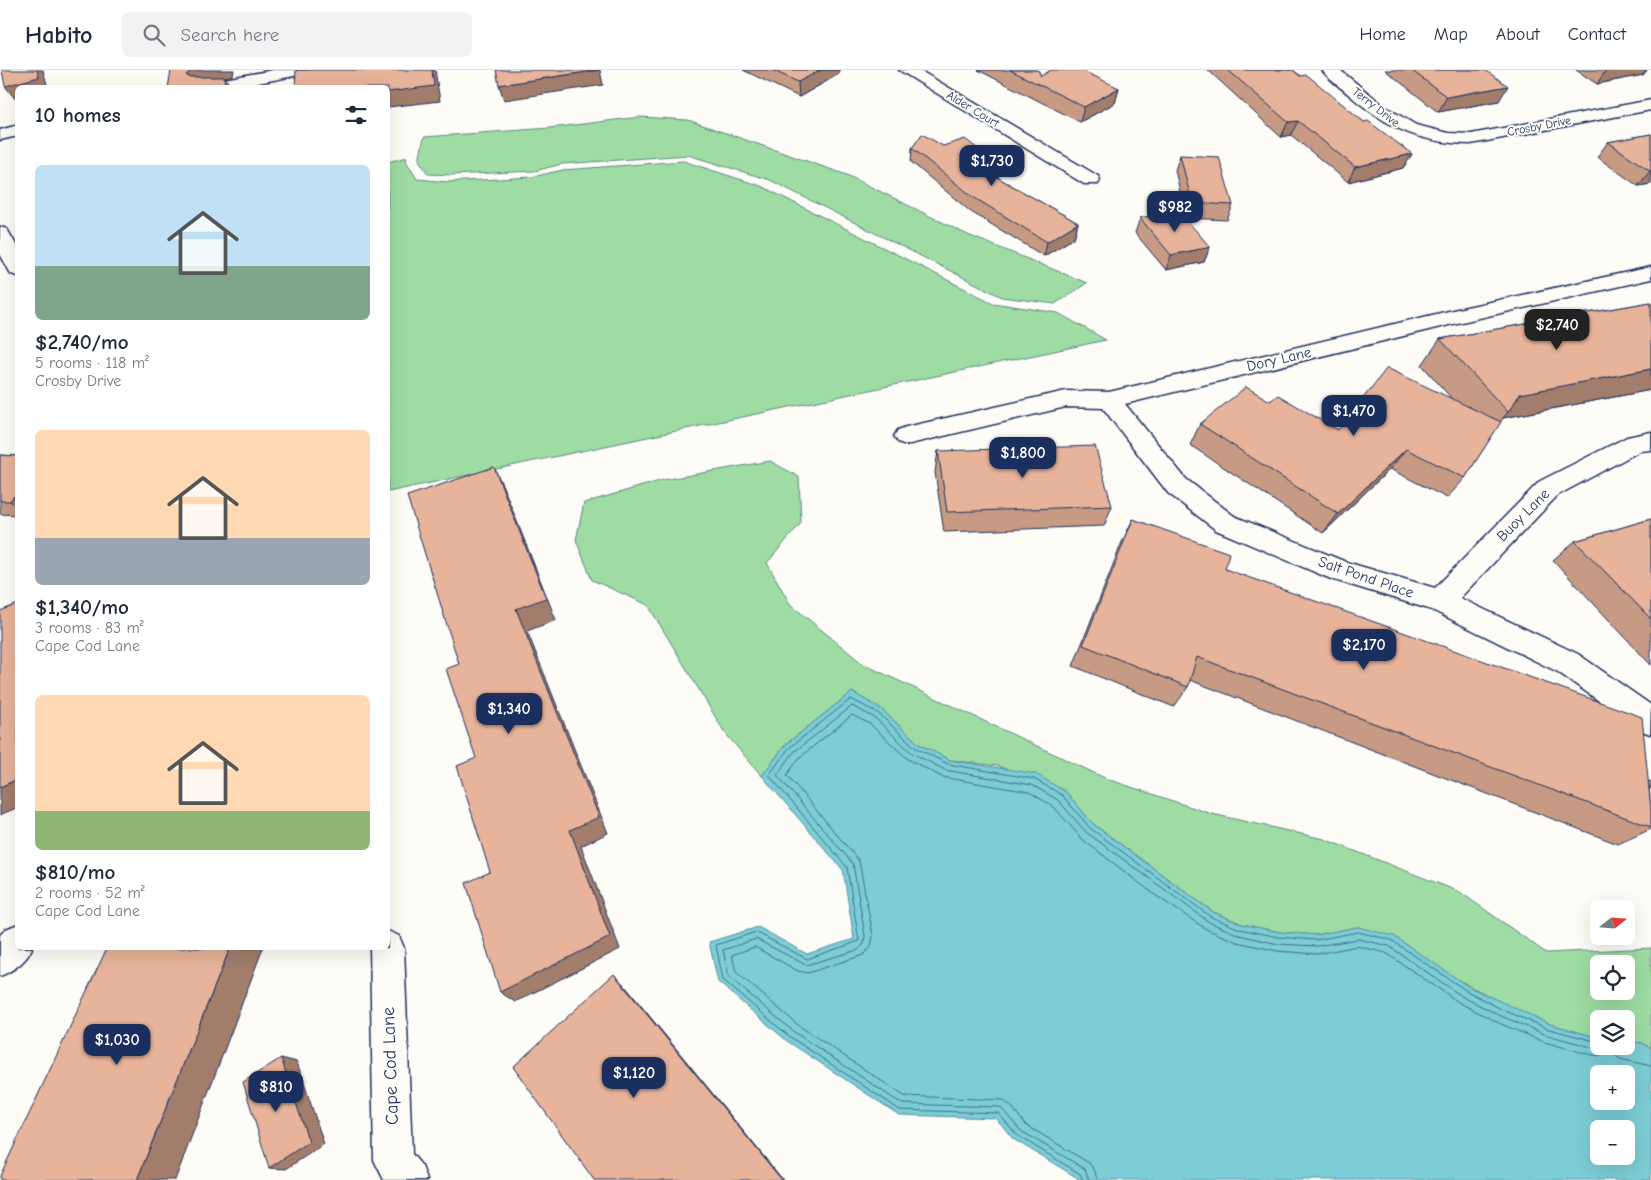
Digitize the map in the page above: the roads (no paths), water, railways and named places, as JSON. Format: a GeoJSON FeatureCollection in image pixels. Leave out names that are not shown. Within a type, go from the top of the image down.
{"type":"FeatureCollection","features":[{"type":"Feature","properties":{"kind":"street"},"geometry":{"type":"LineString","coordinates":[[219,85],[300,70]]}},
{"type":"Feature","properties":{"kind":"street","name":"Alder Court"},"geometry":{"type":"LineString","coordinates":[[907,70],[1091,180]]}},
{"type":"Feature","properties":{"kind":"street","name":"Terry Drive"},"geometry":{"type":"LineString","coordinates":[[1330,70],[1388,118],[1404,128],[1427,137]]}},
{"type":"Feature","properties":{"kind":"street","name":"Crosby Drive"},"geometry":{"type":"LineString","coordinates":[[1427,137],[1452,140],[1471,139],[1651,105]]}},
{"type":"Feature","properties":{"kind":"street"},"geometry":{"type":"LineString","coordinates":[[0,135],[15,131]]}},
{"type":"Feature","properties":{"kind":"street"},"geometry":{"type":"LineString","coordinates":[[0,233],[15,264]]}},
{"type":"Feature","properties":{"kind":"street","name":"Dory Lane"},"geometry":{"type":"LineString","coordinates":[[906,436],[1066,398],[1109,400],[1651,273]]}},
{"type":"Feature","properties":{"kind":"street","name":"Salt Pond Place"},"geometry":{"type":"LineString","coordinates":[[1109,400],[1177,486],[1225,523],[1340,570],[1440,601],[1568,663],[1650,721]]}},
{"type":"Feature","properties":{"kind":"street","name":"Buoy Lane"},"geometry":{"type":"LineString","coordinates":[[1440,601],[1549,488],[1635,443],[1651,441]]}},
{"type":"Feature","properties":{"kind":"street"},"geometry":{"type":"LineString","coordinates":[[0,959],[15,944]]}},
{"type":"Feature","properties":{"kind":"street","name":"Cape Cod Lane"},"geometry":{"type":"LineString","coordinates":[[387,950],[393,1160],[408,1180]]}},
{"type":"Feature","properties":{"kind":"water"},"geometry":{"type":"Polygon","coordinates":[[[852,692],[881,709],[919,744],[950,760],[1036,774],[1066,792],[1093,824],[1213,912],[1242,924],[1279,932],[1316,935],[1358,927],[1394,936],[1469,987],[1550,1024],[1590,1035],[1590,1055],[1635,1055],[1635,1042],[1642,1043],[1651,1048],[1651,1180],[1081,1180],[1013,1139],[996,1118],[899,1115],[787,1041],[718,982],[709,942],[758,927],[807,954],[854,939],[843,870],[762,776],[785,745],[852,692]]]}}]}
